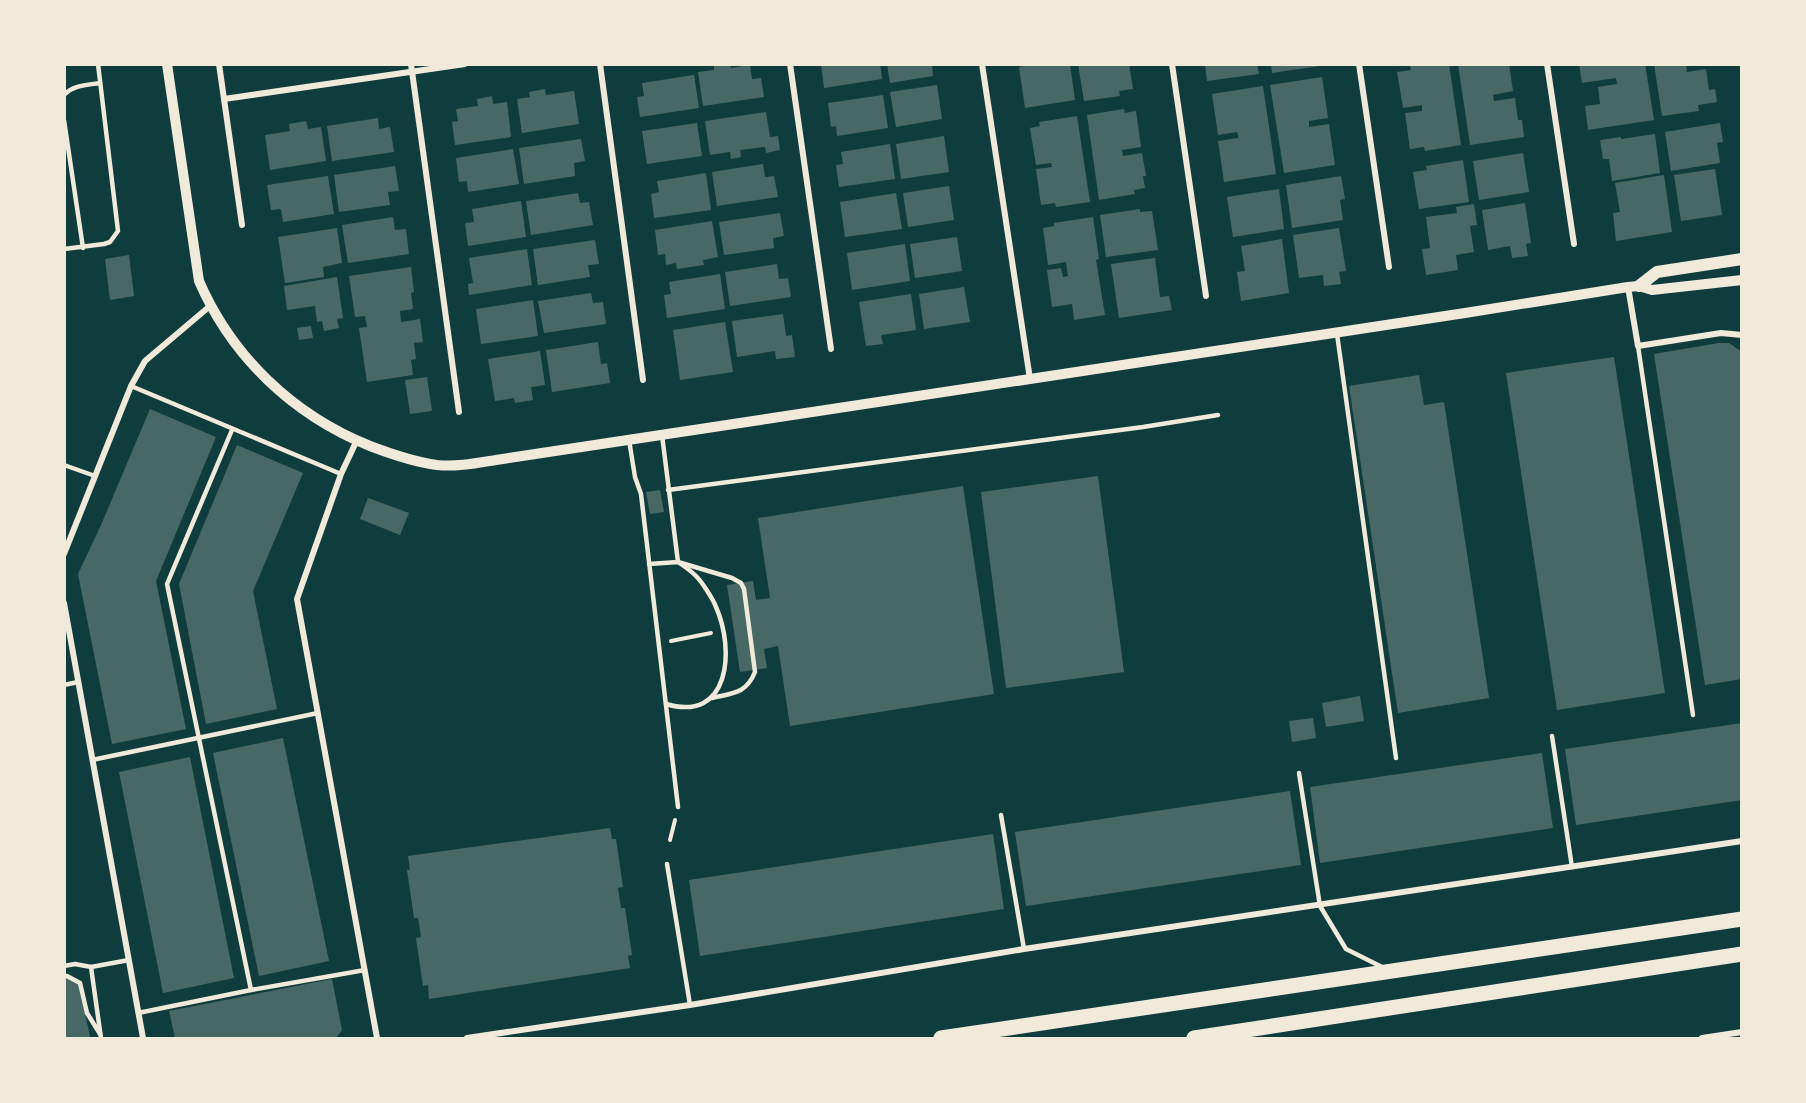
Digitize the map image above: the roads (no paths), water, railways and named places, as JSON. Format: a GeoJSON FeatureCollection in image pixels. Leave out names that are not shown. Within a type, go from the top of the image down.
{"type":"FeatureCollection","features":[{"type":"Feature","properties":{"kind":"main road"},"geometry":{"type":"LineString","coordinates":[[1633,286],[1657,272],[1742,259]]}},
{"type":"Feature","properties":{"kind":"main road"},"geometry":{"type":"LineString","coordinates":[[941,1038],[1742,919]]}},
{"type":"Feature","properties":{"kind":"main road"},"geometry":{"type":"LineString","coordinates":[[1194,1038],[1742,954]]}},
{"type":"Feature","properties":{"kind":"street"},"geometry":{"type":"LineString","coordinates":[[167,64],[199,281],[210,306],[227,332],[260,374],[308,414],[357,440],[382,450],[437,465],[486,462],[1465,314],[1633,286],[1652,290],[1742,280]]}},
{"type":"Feature","properties":{"kind":"street"},"geometry":{"type":"LineString","coordinates":[[219,64],[242,225]]}},
{"type":"Feature","properties":{"kind":"street"},"geometry":{"type":"LineString","coordinates":[[411,64],[459,412]]}},
{"type":"Feature","properties":{"kind":"street"},"geometry":{"type":"LineString","coordinates":[[224,99],[465,64]]}},
{"type":"Feature","properties":{"kind":"street"},"geometry":{"type":"LineString","coordinates":[[600,64],[643,380]]}},
{"type":"Feature","properties":{"kind":"street"},"geometry":{"type":"LineString","coordinates":[[790,64],[831,349]]}},
{"type":"Feature","properties":{"kind":"street"},"geometry":{"type":"LineString","coordinates":[[982,64],[1030,380]]}},
{"type":"Feature","properties":{"kind":"street"},"geometry":{"type":"LineString","coordinates":[[1172,64],[1206,296]]}},
{"type":"Feature","properties":{"kind":"street"},"geometry":{"type":"LineString","coordinates":[[1359,64],[1389,267]]}},
{"type":"Feature","properties":{"kind":"street"},"geometry":{"type":"LineString","coordinates":[[1547,64],[1574,244]]}},
{"type":"Feature","properties":{"kind":"street"},"geometry":{"type":"LineString","coordinates":[[1633,286],[1638,346],[1721,333],[1742,335]]}},
{"type":"Feature","properties":{"kind":"street"},"geometry":{"type":"LineString","coordinates":[[64,554],[131,386],[146,361],[210,306]]}},
{"type":"Feature","properties":{"kind":"street"},"geometry":{"type":"LineString","coordinates":[[357,440],[341,474],[297,599],[377,1038]]}},
{"type":"Feature","properties":{"kind":"street"},"geometry":{"type":"LineString","coordinates":[[64,603],[143,1038]]}},
{"type":"Feature","properties":{"kind":"street"},"geometry":{"type":"LineString","coordinates":[[468,1038],[690,1005],[1024,950],[1742,842]]}},
{"type":"Feature","properties":{"kind":"street"},"geometry":{"type":"LineString","coordinates":[[1702,1038],[1742,1032]]}},
{"type":"Feature","properties":{"kind":"lane"},"geometry":{"type":"LineString","coordinates":[[64,249],[83,248],[110,242],[118,231],[98,64]]}},
{"type":"Feature","properties":{"kind":"lane"},"geometry":{"type":"LineString","coordinates":[[64,95],[70,89],[100,83]]}},
{"type":"Feature","properties":{"kind":"lane"},"geometry":{"type":"LineString","coordinates":[[64,120],[83,248]]}},
{"type":"Feature","properties":{"kind":"lane"},"geometry":{"type":"LineString","coordinates":[[1336,332],[1396,758]]}},
{"type":"Feature","properties":{"kind":"lane"},"geometry":{"type":"LineString","coordinates":[[1638,346],[1694,715]]}},
{"type":"Feature","properties":{"kind":"lane"},"geometry":{"type":"LineString","coordinates":[[131,386],[341,474]]}},
{"type":"Feature","properties":{"kind":"lane"},"geometry":{"type":"LineString","coordinates":[[668,490],[1131,429],[1218,415]]}},
{"type":"Feature","properties":{"kind":"lane"},"geometry":{"type":"LineString","coordinates":[[232,430],[167,584],[251,990]]}},
{"type":"Feature","properties":{"kind":"lane"},"geometry":{"type":"LineString","coordinates":[[662,435],[678,562],[698,577],[716,606],[727,645],[726,664],[712,698]]}},
{"type":"Feature","properties":{"kind":"lane"},"geometry":{"type":"LineString","coordinates":[[629,440],[635,477],[641,494],[678,807]]}},
{"type":"Feature","properties":{"kind":"lane"},"geometry":{"type":"LineString","coordinates":[[64,465],[95,476]]}},
{"type":"Feature","properties":{"kind":"lane"},"geometry":{"type":"LineString","coordinates":[[649,564],[678,562],[732,578],[741,583],[744,589],[754,672],[749,682],[743,690],[712,698],[696,707],[681,708],[666,704]]}},
{"type":"Feature","properties":{"kind":"lane"},"geometry":{"type":"LineString","coordinates":[[64,647],[72,646]]}},
{"type":"Feature","properties":{"kind":"lane"},"geometry":{"type":"LineString","coordinates":[[64,685],[78,682]]}},
{"type":"Feature","properties":{"kind":"lane"},"geometry":{"type":"LineString","coordinates":[[93,759],[318,713]]}},
{"type":"Feature","properties":{"kind":"lane"},"geometry":{"type":"LineString","coordinates":[[1552,736],[1572,867]]}},
{"type":"Feature","properties":{"kind":"lane"},"geometry":{"type":"LineString","coordinates":[[1299,772],[1320,906],[1346,949],[1393,972]]}},
{"type":"Feature","properties":{"kind":"lane"},"geometry":{"type":"LineString","coordinates":[[1001,815],[1024,950]]}},
{"type":"Feature","properties":{"kind":"lane"},"geometry":{"type":"LineString","coordinates":[[667,864],[690,1005]]}},
{"type":"Feature","properties":{"kind":"lane"},"geometry":{"type":"LineString","coordinates":[[64,966],[75,964],[91,967],[129,960]]}},
{"type":"Feature","properties":{"kind":"lane"},"geometry":{"type":"LineString","coordinates":[[91,967],[101,1036]]}},
{"type":"Feature","properties":{"kind":"lane"},"geometry":{"type":"LineString","coordinates":[[138,1013],[365,970]]}},
{"type":"Feature","properties":{"kind":"lane"},"geometry":{"type":"LineString","coordinates":[[64,976],[81,983],[87,1013],[101,1036]]}}]}
